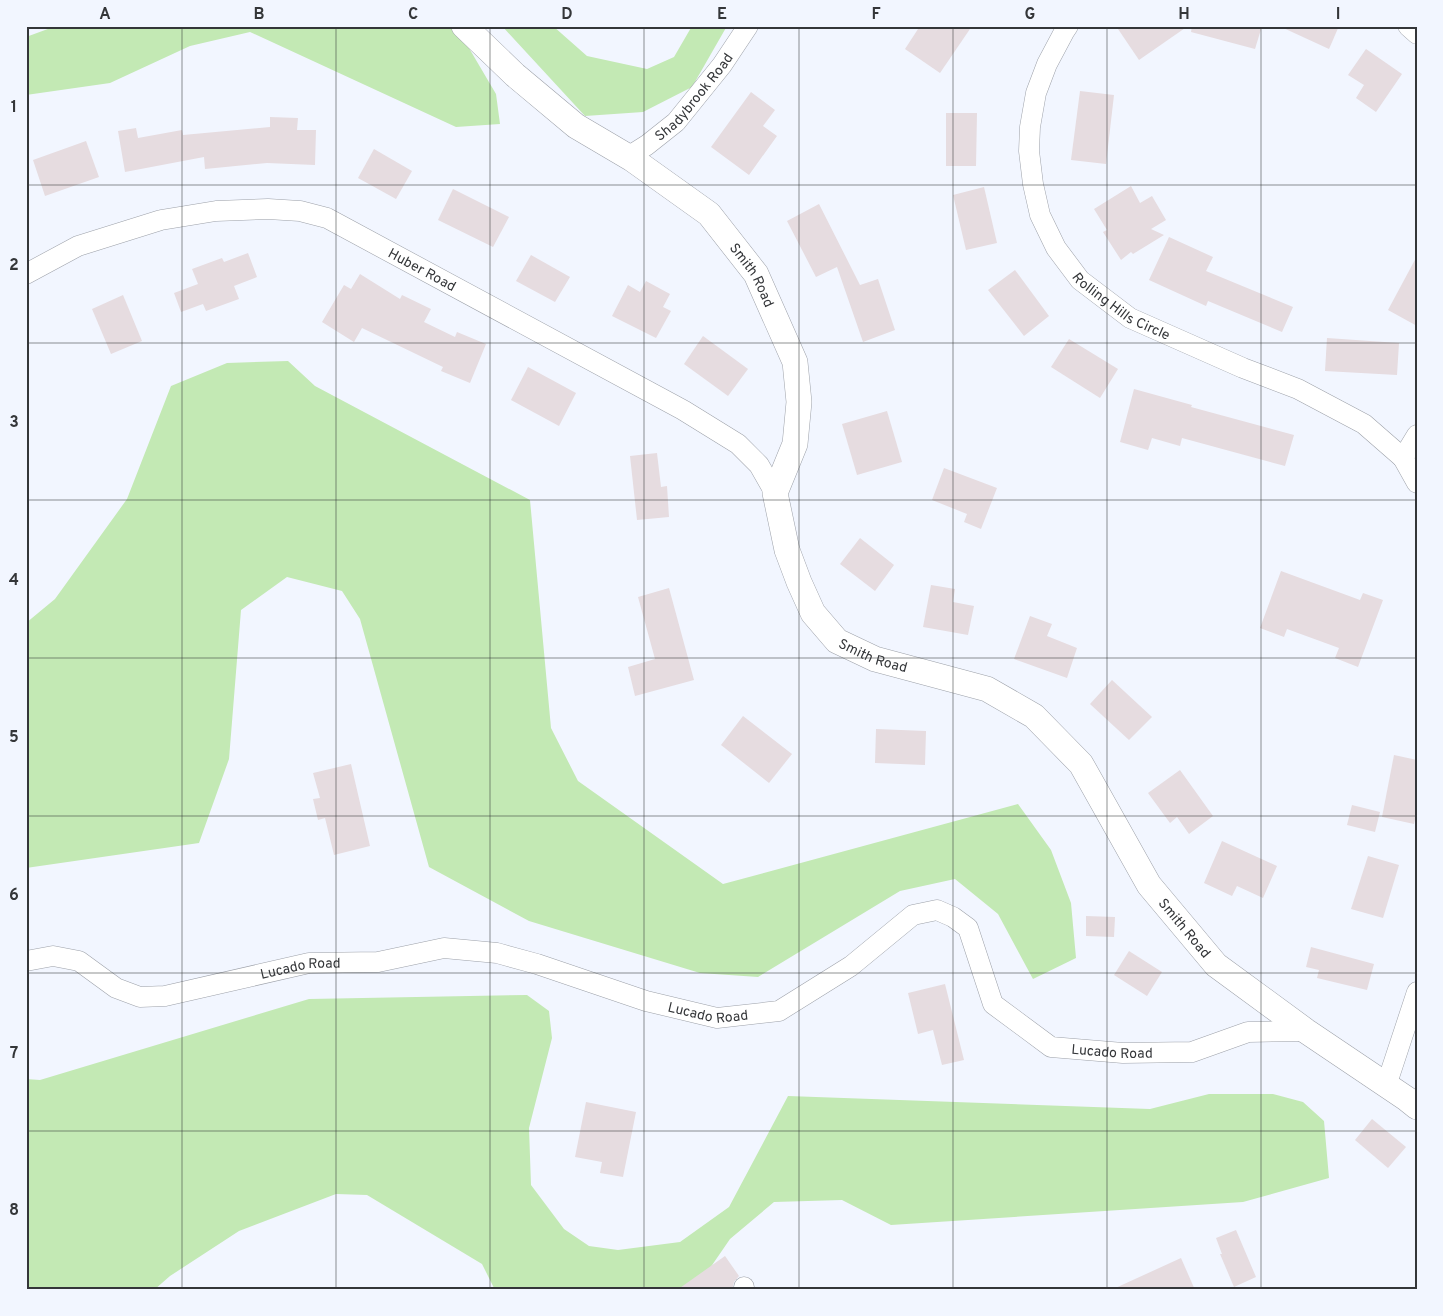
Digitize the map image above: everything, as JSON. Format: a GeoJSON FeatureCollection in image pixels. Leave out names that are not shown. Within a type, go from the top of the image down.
{"type":"FeatureCollection","features":[{"type":"Feature","properties":{"kind":"street","name":"Smith Road"},"geometry":{"type":"LineString","coordinates":[[464,26],[515,75],[576,126],[628,157],[709,214],[756,274],[795,362],[799,402],[795,444],[775,493],[787,550],[813,613],[837,641],[875,659],[987,689],[1034,716],[1081,764],[1149,885],[1216,965],[1306,1031],[1407,1097]]}},
{"type":"Feature","properties":{"kind":"street","name":"Shadybrook Road"},"geometry":{"type":"LineString","coordinates":[[628,157],[676,122],[722,65],[748,26]]}},
{"type":"Feature","properties":{"kind":"street","name":"Rolling Hills Circle"},"geometry":{"type":"LineString","coordinates":[[1068,26],[1047,64],[1036,93],[1030,127],[1029,152],[1032,184],[1040,216],[1056,248],[1080,280],[1130,318],[1243,368],[1298,389],[1364,424],[1403,458],[1417,483]]}},
{"type":"Feature","properties":{"kind":"street"},"geometry":{"type":"LineString","coordinates":[[1408,26],[1417,34]]}},
{"type":"Feature","properties":{"kind":"street","name":"Huber Road"},"geometry":{"type":"LineString","coordinates":[[26,274],[78,246],[161,220],[216,211],[268,209],[300,211],[327,218],[683,410],[738,444],[759,465],[775,493]]}},
{"type":"Feature","properties":{"kind":"street"},"geometry":{"type":"LineString","coordinates":[[1403,458],[1417,435]]}},
{"type":"Feature","properties":{"kind":"street","name":"Lucado Road"},"geometry":{"type":"LineString","coordinates":[[26,961],[53,956],[78,961],[116,988],[140,997],[165,996],[309,963],[378,962],[444,948],[497,953],[537,964],[646,1001],[717,1018],[778,1011],[851,966],[913,915],[937,910],[953,917],[968,928],[993,1004],[1051,1047],[1123,1053],[1192,1052],[1248,1032],[1306,1031]]}},
{"type":"Feature","properties":{"kind":"street"},"geometry":{"type":"LineString","coordinates":[[1407,1097],[1417,992]]}},
{"type":"Feature","properties":{"kind":"green space"},"geometry":{"type":"Polygon","coordinates":[[[56,26],[456,26],[496,94],[500,124],[456,127],[250,32],[190,46],[110,83],[26,95],[26,37],[56,26]]]}},
{"type":"Feature","properties":{"kind":"green space"},"geometry":{"type":"Polygon","coordinates":[[[502,26],[553,26],[587,56],[647,69],[674,57],[692,26],[727,26],[692,87],[643,112],[585,116],[502,26]]]}},
{"type":"Feature","properties":{"kind":"green space"},"geometry":{"type":"Polygon","coordinates":[[[288,361],[315,386],[530,500],[551,728],[578,781],[723,884],[1018,804],[1051,850],[1071,903],[1076,958],[1033,979],[998,914],[955,879],[900,891],[758,977],[700,973],[529,921],[429,867],[360,619],[342,591],[287,577],[241,610],[229,759],[199,843],[26,868],[26,623],[55,599],[127,499],[171,386],[227,363],[288,361]]]}},
{"type":"Feature","properties":{"kind":"green space"},"geometry":{"type":"Polygon","coordinates":[[[527,995],[549,1011],[552,1038],[529,1128],[531,1185],[564,1229],[589,1246],[618,1250],[680,1242],[729,1207],[788,1096],[1150,1109],[1209,1094],[1273,1094],[1303,1102],[1324,1121],[1329,1178],[1243,1202],[891,1225],[842,1200],[774,1202],[730,1239],[695,1290],[495,1290],[482,1264],[367,1195],[336,1194],[239,1231],[170,1276],[154,1290],[26,1290],[26,1079],[40,1080],[309,999],[527,995]]]}},
{"type":"Feature","properties":{"kind":"building"},"geometry":{"type":"Polygon","coordinates":[[[920,26],[972,26],[940,73],[905,49],[920,26]]]}},
{"type":"Feature","properties":{"kind":"building"},"geometry":{"type":"Polygon","coordinates":[[[1116,26],[1188,26],[1139,60],[1116,26]]]}},
{"type":"Feature","properties":{"kind":"building"},"geometry":{"type":"Polygon","coordinates":[[[1192,26],[1262,26],[1255,49],[1191,32],[1192,26]]]}},
{"type":"Feature","properties":{"kind":"building"},"geometry":{"type":"Polygon","coordinates":[[[1279,26],[1339,26],[1329,49],[1279,26]]]}},
{"type":"Feature","properties":{"kind":"building"},"geometry":{"type":"Polygon","coordinates":[[[1366,49],[1402,74],[1376,112],[1356,98],[1364,85],[1348,75],[1366,49]]]}},
{"type":"Feature","properties":{"kind":"building"},"geometry":{"type":"Polygon","coordinates":[[[1080,91],[1114,95],[1106,164],[1071,160],[1080,91]]]}},
{"type":"Feature","properties":{"kind":"building"},"geometry":{"type":"Polygon","coordinates":[[[751,92],[775,110],[763,126],[777,136],[749,175],[711,147],[751,92]]]}},
{"type":"Feature","properties":{"kind":"building"},"geometry":{"type":"Polygon","coordinates":[[[946,113],[977,113],[976,166],[946,166],[946,113]]]}},
{"type":"Feature","properties":{"kind":"building"},"geometry":{"type":"Polygon","coordinates":[[[270,117],[298,118],[297,130],[316,130],[315,165],[267,163],[205,169],[204,157],[125,172],[118,131],[136,128],[138,138],[182,130],[183,135],[270,127],[270,117]]]}},
{"type":"Feature","properties":{"kind":"building"},"geometry":{"type":"Polygon","coordinates":[[[86,141],[99,177],[45,196],[33,160],[86,141]]]}},
{"type":"Feature","properties":{"kind":"building"},"geometry":{"type":"Polygon","coordinates":[[[374,149],[412,171],[396,199],[358,178],[374,149]]]}},
{"type":"Feature","properties":{"kind":"building"},"geometry":{"type":"Polygon","coordinates":[[[1131,186],[1140,203],[1152,196],[1166,220],[1151,229],[1164,235],[1133,254],[1131,252],[1121,260],[1103,232],[1107,230],[1094,209],[1131,186]]]}},
{"type":"Feature","properties":{"kind":"building"},"geometry":{"type":"Polygon","coordinates":[[[984,187],[997,243],[966,250],[953,195],[984,187]]]}},
{"type":"Feature","properties":{"kind":"building"},"geometry":{"type":"Polygon","coordinates":[[[453,189],[509,217],[493,247],[438,220],[453,189]]]}},
{"type":"Feature","properties":{"kind":"building"},"geometry":{"type":"Polygon","coordinates":[[[819,204],[860,285],[878,279],[895,330],[863,342],[837,267],[816,277],[787,221],[819,204]]]}},
{"type":"Feature","properties":{"kind":"building"},"geometry":{"type":"Polygon","coordinates":[[[1169,237],[1213,257],[1206,271],[1293,307],[1282,332],[1208,301],[1206,306],[1149,280],[1169,237]]]}},
{"type":"Feature","properties":{"kind":"building"},"geometry":{"type":"Polygon","coordinates":[[[248,253],[257,277],[234,286],[239,299],[206,311],[203,304],[181,312],[174,293],[198,284],[192,269],[222,258],[224,262],[248,253]]]}},
{"type":"Feature","properties":{"kind":"building"},"geometry":{"type":"Polygon","coordinates":[[[531,255],[570,277],[555,302],[516,281],[531,255]]]}},
{"type":"Feature","properties":{"kind":"building"},"geometry":{"type":"Polygon","coordinates":[[[1417,256],[1417,326],[1388,310],[1417,256]]]}},
{"type":"Feature","properties":{"kind":"building"},"geometry":{"type":"Polygon","coordinates":[[[1015,270],[1049,316],[1024,336],[988,290],[1015,270]]]}},
{"type":"Feature","properties":{"kind":"building"},"geometry":{"type":"Polygon","coordinates":[[[360,274],[400,299],[402,295],[431,309],[424,322],[455,337],[457,332],[486,344],[470,383],[441,371],[443,367],[362,328],[354,342],[322,322],[344,285],[351,289],[360,274]]]}},
{"type":"Feature","properties":{"kind":"building"},"geometry":{"type":"Polygon","coordinates":[[[646,281],[670,294],[663,307],[671,311],[656,338],[612,316],[628,285],[640,292],[646,281]]]}},
{"type":"Feature","properties":{"kind":"building"},"geometry":{"type":"Polygon","coordinates":[[[123,295],[142,341],[111,354],[92,309],[123,295]]]}},
{"type":"Feature","properties":{"kind":"building"},"geometry":{"type":"Polygon","coordinates":[[[703,336],[748,369],[728,396],[684,364],[703,336]]]}},
{"type":"Feature","properties":{"kind":"building"},"geometry":{"type":"Polygon","coordinates":[[[1327,338],[1399,343],[1397,375],[1325,371],[1327,338]]]}},
{"type":"Feature","properties":{"kind":"building"},"geometry":{"type":"Polygon","coordinates":[[[1069,339],[1118,369],[1100,398],[1051,367],[1069,339]]]}},
{"type":"Feature","properties":{"kind":"building"},"geometry":{"type":"Polygon","coordinates":[[[528,367],[576,393],[559,426],[511,400],[528,367]]]}},
{"type":"Feature","properties":{"kind":"building"},"geometry":{"type":"Polygon","coordinates":[[[1134,389],[1192,405],[1191,407],[1294,435],[1285,466],[1182,438],[1180,446],[1152,438],[1148,450],[1120,442],[1134,389]]]}},
{"type":"Feature","properties":{"kind":"building"},"geometry":{"type":"Polygon","coordinates":[[[887,411],[902,462],[857,475],[842,424],[887,411]]]}},
{"type":"Feature","properties":{"kind":"building"},"geometry":{"type":"Polygon","coordinates":[[[657,453],[661,487],[667,486],[669,517],[637,520],[630,456],[657,453]]]}},
{"type":"Feature","properties":{"kind":"building"},"geometry":{"type":"Polygon","coordinates":[[[944,468],[997,488],[981,529],[964,522],[967,514],[932,500],[944,468]]]}},
{"type":"Feature","properties":{"kind":"building"},"geometry":{"type":"Polygon","coordinates":[[[860,538],[894,565],[875,591],[840,564],[860,538]]]}},
{"type":"Feature","properties":{"kind":"building"},"geometry":{"type":"Polygon","coordinates":[[[1281,571],[1360,600],[1363,593],[1383,600],[1358,667],[1335,658],[1339,648],[1287,629],[1284,637],[1260,628],[1281,571]]]}},
{"type":"Feature","properties":{"kind":"building"},"geometry":{"type":"Polygon","coordinates":[[[931,585],[955,589],[953,602],[974,606],[968,635],[923,627],[931,585]]]}},
{"type":"Feature","properties":{"kind":"building"},"geometry":{"type":"Polygon","coordinates":[[[669,588],[694,680],[635,696],[628,667],[655,659],[638,597],[669,588]]]}},
{"type":"Feature","properties":{"kind":"building"},"geometry":{"type":"Polygon","coordinates":[[[1030,616],[1052,624],[1047,636],[1077,648],[1067,678],[1014,659],[1030,616]]]}},
{"type":"Feature","properties":{"kind":"building"},"geometry":{"type":"Polygon","coordinates":[[[1112,680],[1152,717],[1129,740],[1090,704],[1112,680]]]}},
{"type":"Feature","properties":{"kind":"building"},"geometry":{"type":"Polygon","coordinates":[[[743,716],[792,754],[769,783],[721,745],[743,716]]]}},
{"type":"Feature","properties":{"kind":"building"},"geometry":{"type":"Polygon","coordinates":[[[876,729],[926,731],[925,765],[875,763],[876,729]]]}},
{"type":"Feature","properties":{"kind":"building"},"geometry":{"type":"Polygon","coordinates":[[[1394,755],[1417,760],[1417,811],[1414,824],[1382,817],[1394,755]]]}},
{"type":"Feature","properties":{"kind":"building"},"geometry":{"type":"Polygon","coordinates":[[[351,764],[370,846],[334,855],[325,818],[318,820],[313,799],[320,798],[313,773],[351,764]]]}},
{"type":"Feature","properties":{"kind":"building"},"geometry":{"type":"Polygon","coordinates":[[[1180,770],[1213,816],[1189,834],[1177,817],[1170,823],[1148,793],[1180,770]]]}},
{"type":"Feature","properties":{"kind":"building"},"geometry":{"type":"Polygon","coordinates":[[[1352,805],[1380,812],[1375,832],[1347,825],[1352,805]]]}},
{"type":"Feature","properties":{"kind":"building"},"geometry":{"type":"Polygon","coordinates":[[[1222,841],[1277,866],[1263,898],[1237,886],[1232,896],[1204,883],[1222,841]]]}},
{"type":"Feature","properties":{"kind":"building"},"geometry":{"type":"Polygon","coordinates":[[[1368,856],[1399,865],[1383,918],[1351,909],[1368,856]]]}},
{"type":"Feature","properties":{"kind":"building"},"geometry":{"type":"Polygon","coordinates":[[[1086,916],[1115,917],[1114,937],[1086,936],[1086,916]]]}},
{"type":"Feature","properties":{"kind":"building"},"geometry":{"type":"Polygon","coordinates":[[[1311,947],[1374,964],[1367,990],[1317,978],[1319,970],[1306,967],[1311,947]]]}},
{"type":"Feature","properties":{"kind":"building"},"geometry":{"type":"Polygon","coordinates":[[[1129,951],[1162,972],[1147,996],[1114,975],[1129,951]]]}},
{"type":"Feature","properties":{"kind":"building"},"geometry":{"type":"Polygon","coordinates":[[[945,984],[964,1060],[942,1065],[933,1030],[918,1034],[908,993],[945,984]]]}},
{"type":"Feature","properties":{"kind":"building"},"geometry":{"type":"Polygon","coordinates":[[[586,1102],[636,1112],[623,1177],[600,1173],[602,1162],[575,1157],[586,1102]]]}},
{"type":"Feature","properties":{"kind":"building"},"geometry":{"type":"Polygon","coordinates":[[[1372,1119],[1406,1147],[1388,1168],[1355,1140],[1372,1119]]]}},
{"type":"Feature","properties":{"kind":"building"},"geometry":{"type":"Polygon","coordinates":[[[1236,1230],[1256,1277],[1234,1287],[1220,1254],[1222,1254],[1216,1238],[1236,1230]]]}},
{"type":"Feature","properties":{"kind":"building"},"geometry":{"type":"Polygon","coordinates":[[[725,1256],[739,1276],[734,1282],[732,1290],[677,1290],[725,1256]]]}},
{"type":"Feature","properties":{"kind":"building"},"geometry":{"type":"Polygon","coordinates":[[[1181,1258],[1195,1290],[1111,1290],[1181,1258]]]}}]}
